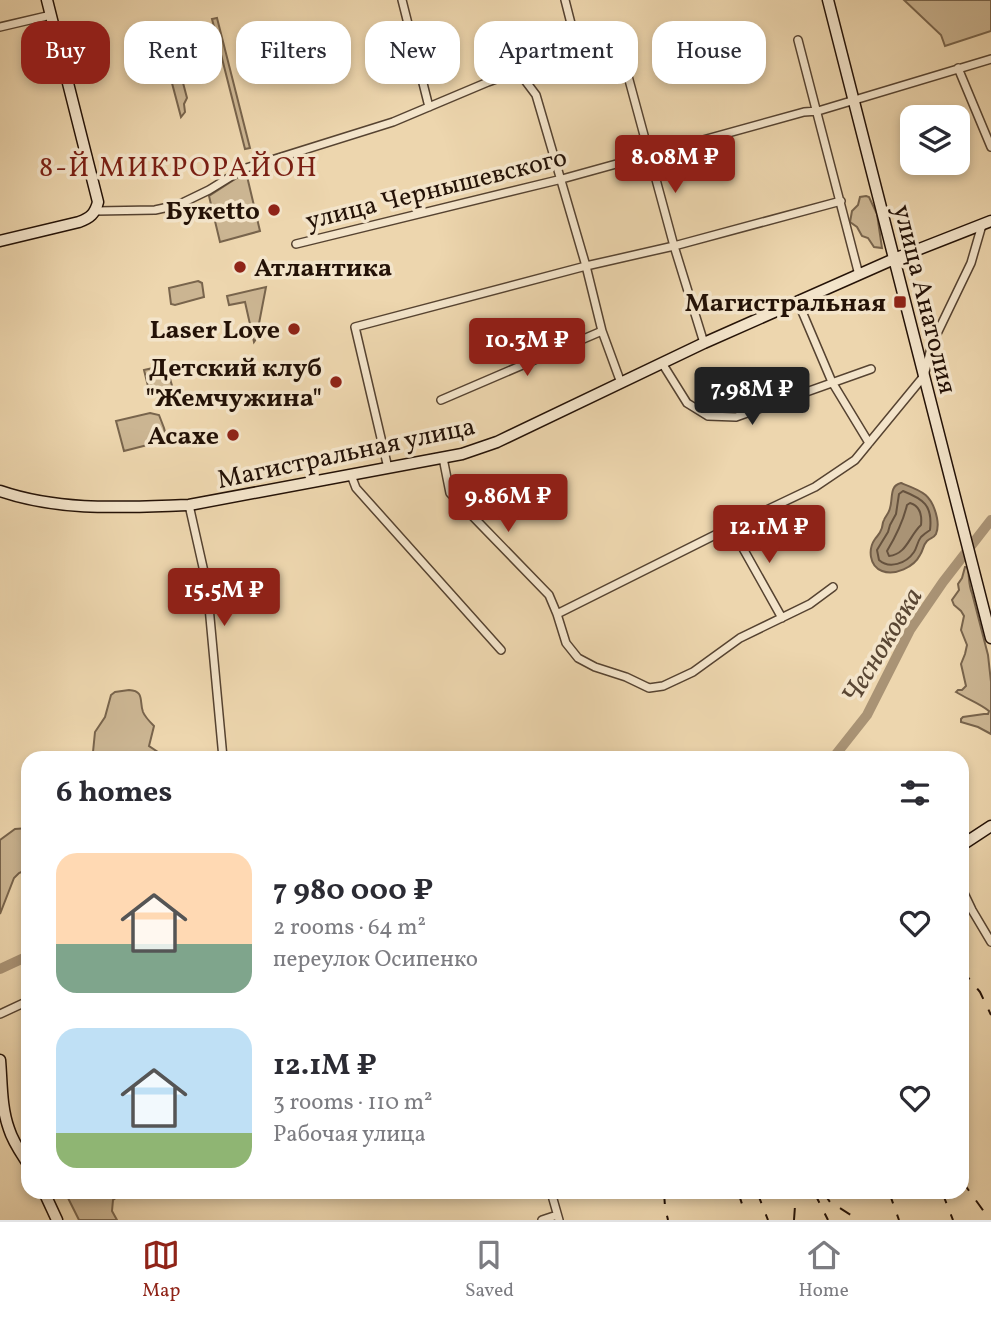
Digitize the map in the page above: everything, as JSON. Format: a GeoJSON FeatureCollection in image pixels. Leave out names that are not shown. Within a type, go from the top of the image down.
{"type":"FeatureCollection","features":[{"type":"Feature","properties":{"kind":"street"},"geometry":{"type":"LineString","coordinates":[[0,241],[79,222],[90,218],[97,207],[47,0]]}},
{"type":"Feature","properties":{"kind":"street"},"geometry":{"type":"LineString","coordinates":[[402,0],[429,107]]}},
{"type":"Feature","properties":{"kind":"street"},"geometry":{"type":"LineString","coordinates":[[565,0],[570,21]]}},
{"type":"Feature","properties":{"kind":"street","name":"улица Анатолия"},"geometry":{"type":"LineString","coordinates":[[828,0],[991,638]]}},
{"type":"Feature","properties":{"kind":"street"},"geometry":{"type":"LineString","coordinates":[[0,27],[51,15]]}},
{"type":"Feature","properties":{"kind":"street"},"geometry":{"type":"LineString","coordinates":[[799,40],[859,275]]}},
{"type":"Feature","properties":{"kind":"street","name":"улица Чернышевского"},"geometry":{"type":"LineString","coordinates":[[296,244],[562,179],[818,111],[991,59]]}},
{"type":"Feature","properties":{"kind":"street"},"geometry":{"type":"LineString","coordinates":[[958,68],[991,147]]}},
{"type":"Feature","properties":{"kind":"street"},"geometry":{"type":"LineString","coordinates":[[97,207],[137,211],[178,205],[243,169],[393,122],[483,84]]}},
{"type":"Feature","properties":{"kind":"street"},"geometry":{"type":"LineString","coordinates":[[528,84],[536,94],[562,179],[602,331],[621,383]]}},
{"type":"Feature","properties":{"kind":"street"},"geometry":{"type":"LineString","coordinates":[[630,84],[674,246],[704,343]]}},
{"type":"Feature","properties":{"kind":"street"},"geometry":{"type":"LineString","coordinates":[[388,468],[355,327],[841,201]]}},
{"type":"Feature","properties":{"kind":"street"},"geometry":{"type":"LineString","coordinates":[[557,614],[815,487],[855,460],[924,376],[932,344],[987,223]]}},
{"type":"Feature","properties":{"kind":"street","name":"Магистральная улица"},"geometry":{"type":"LineString","coordinates":[[0,491],[73,506],[189,505],[462,454],[497,442],[704,343],[894,259],[987,223]]}},
{"type":"Feature","properties":{"kind":"street"},"geometry":{"type":"LineString","coordinates":[[798,302],[832,382],[869,443]]}},
{"type":"Feature","properties":{"kind":"street"},"geometry":{"type":"LineString","coordinates":[[441,400],[602,331]]}},
{"type":"Feature","properties":{"kind":"street"},"geometry":{"type":"LineString","coordinates":[[662,363],[687,403],[708,416],[736,417],[871,369]]}},
{"type":"Feature","properties":{"kind":"street"},"geometry":{"type":"LineString","coordinates":[[443,458],[450,494],[549,595],[566,643],[578,658],[649,688],[663,686],[693,672],[740,638],[810,604],[833,587]]}},
{"type":"Feature","properties":{"kind":"street"},"geometry":{"type":"LineString","coordinates":[[351,475],[356,488],[501,650]]}},
{"type":"Feature","properties":{"kind":"street"},"geometry":{"type":"LineString","coordinates":[[189,505],[206,585],[222,751]]}},
{"type":"Feature","properties":{"kind":"street"},"geometry":{"type":"LineString","coordinates":[[731,527],[782,618]]}},
{"type":"Feature","properties":{"kind":"street"},"geometry":{"type":"LineString","coordinates":[[969,840],[991,826]]}},
{"type":"Feature","properties":{"kind":"street"},"geometry":{"type":"LineString","coordinates":[[969,904],[991,942]]}},
{"type":"Feature","properties":{"kind":"street"},"geometry":{"type":"LineString","coordinates":[[0,1014],[21,1004]]}},
{"type":"Feature","properties":{"kind":"street"},"geometry":{"type":"LineString","coordinates":[[0,1061],[8,1128],[21,1153]]}},
{"type":"Feature","properties":{"kind":"street"},"geometry":{"type":"LineString","coordinates":[[47,1199],[57,1220]]}},
{"type":"Feature","properties":{"kind":"street"},"geometry":{"type":"LineString","coordinates":[[542,1220],[558,1217],[553,1199]]}},
{"type":"Feature","properties":{"kind":"shaded area"},"geometry":{"type":"Polygon","coordinates":[[[904,0],[991,0],[991,31],[945,46],[941,35],[904,0]]]}},
{"type":"Feature","properties":{"kind":"shaded area"},"geometry":{"type":"Polygon","coordinates":[[[222,38],[250,148],[245,149],[222,58],[222,38]]]}},
{"type":"Feature","properties":{"kind":"shaded area"},"geometry":{"type":"Polygon","coordinates":[[[172,84],[183,84],[187,98],[184,104],[185,112],[181,117],[172,84]]]}},
{"type":"Feature","properties":{"kind":"shaded area"},"geometry":{"type":"Polygon","coordinates":[[[246,172],[260,231],[220,242],[209,196],[246,172]]]}},
{"type":"Feature","properties":{"kind":"shaded area"},"geometry":{"type":"Polygon","coordinates":[[[866,196],[877,214],[882,248],[874,247],[850,222],[852,211],[858,205],[860,197],[866,196]]]}},
{"type":"Feature","properties":{"kind":"shaded area"},"geometry":{"type":"Polygon","coordinates":[[[198,281],[202,283],[204,297],[171,304],[169,288],[198,281]]]}},
{"type":"Feature","properties":{"kind":"shaded area"},"geometry":{"type":"Polygon","coordinates":[[[266,287],[254,342],[245,302],[229,305],[227,296],[266,287]]]}},
{"type":"Feature","properties":{"kind":"shaded area"},"geometry":{"type":"Polygon","coordinates":[[[166,365],[173,389],[150,394],[144,370],[166,365]]]}},
{"type":"Feature","properties":{"kind":"shaded area"},"geometry":{"type":"Polygon","coordinates":[[[150,413],[159,415],[167,440],[124,451],[116,421],[150,413]]]}},
{"type":"Feature","properties":{"kind":"shaded area"},"geometry":{"type":"Polygon","coordinates":[[[965,567],[968,570],[988,655],[991,734],[961,722],[963,717],[988,714],[989,711],[956,692],[966,686],[961,664],[967,645],[961,630],[964,616],[952,600],[959,590],[958,584],[965,567]]]}},
{"type":"Feature","properties":{"kind":"shaded area"},"geometry":{"type":"Polygon","coordinates":[[[129,690],[139,694],[143,712],[154,726],[149,746],[156,751],[93,751],[95,732],[105,717],[111,695],[129,690]]]}},
{"type":"Feature","properties":{"kind":"shaded area"},"geometry":{"type":"Polygon","coordinates":[[[15,829],[21,829],[21,872],[14,878],[0,914],[0,840],[15,829]]]}},
{"type":"Feature","properties":{"kind":"shaded area"},"geometry":{"type":"Polygon","coordinates":[[[68,1199],[114,1199],[112,1211],[117,1220],[79,1220],[68,1199]]]}},
{"type":"Feature","properties":{"kind":"water"},"geometry":{"type":"Polygon","coordinates":[[[901,483],[929,498],[935,510],[937,528],[934,537],[928,540],[913,563],[904,569],[887,572],[874,565],[871,548],[889,511],[894,487],[901,483]]]}},
{"type":"Feature","properties":{"kind":"waterway","name":"Чесноковка"},"geometry":{"type":"LineString","coordinates":[[839,751],[867,715],[910,630],[991,520]]}},
{"type":"Feature","properties":{"kind":"waterway","name":"Чесноковка"},"geometry":{"type":"LineString","coordinates":[[0,969],[21,959]]}},
{"type":"Feature","properties":{"kind":"railway"},"geometry":{"type":"LineString","coordinates":[[969,979],[980,992],[991,1015]]}},
{"type":"Feature","properties":{"kind":"railway"},"geometry":{"type":"LineString","coordinates":[[969,1191],[990,1220]]}},
{"type":"Feature","properties":{"kind":"railway"},"geometry":{"type":"LineString","coordinates":[[664,1199],[668,1220]]}},
{"type":"Feature","properties":{"kind":"railway"},"geometry":{"type":"LineString","coordinates":[[740,1199],[742,1204]]}},
{"type":"Feature","properties":{"kind":"railway"},"geometry":{"type":"LineString","coordinates":[[760,1199],[768,1220]]}},
{"type":"Feature","properties":{"kind":"railway"},"geometry":{"type":"LineString","coordinates":[[794,1220],[796,1199]]}},
{"type":"Feature","properties":{"kind":"railway"},"geometry":{"type":"LineString","coordinates":[[818,1199],[828,1220]]}},
{"type":"Feature","properties":{"kind":"railway"},"geometry":{"type":"LineString","coordinates":[[828,1199],[859,1220]]}},
{"type":"Feature","properties":{"kind":"railway"},"geometry":{"type":"LineString","coordinates":[[892,1199],[899,1220]]}},
{"type":"Feature","properties":{"kind":"railway"},"geometry":{"type":"LineString","coordinates":[[945,1199],[953,1220]]}},
{"type":"Feature","properties":{"kind":"place","name":"Букеttо"},"geometry":{"type":"Point","coordinates":[274,210]}},
{"type":"Feature","properties":{"kind":"place","name":"Атлантика"},"geometry":{"type":"Point","coordinates":[240,267]}},
{"type":"Feature","properties":{"kind":"place","name":"Магистральная"},"geometry":{"type":"Point","coordinates":[900,302]}},
{"type":"Feature","properties":{"kind":"place","name":"Laser Love"},"geometry":{"type":"Point","coordinates":[294,329]}},
{"type":"Feature","properties":{"kind":"place","name":"Детский клуб \"Жемчужина\""},"geometry":{"type":"Point","coordinates":[336,382]}},
{"type":"Feature","properties":{"kind":"place","name":"Асахе"},"geometry":{"type":"Point","coordinates":[233,435]}},
{"type":"Feature","properties":{"kind":"district","name":"8-Й МИКРОРАЙОН"},"geometry":{"type":"Point","coordinates":[179,166]}}]}
